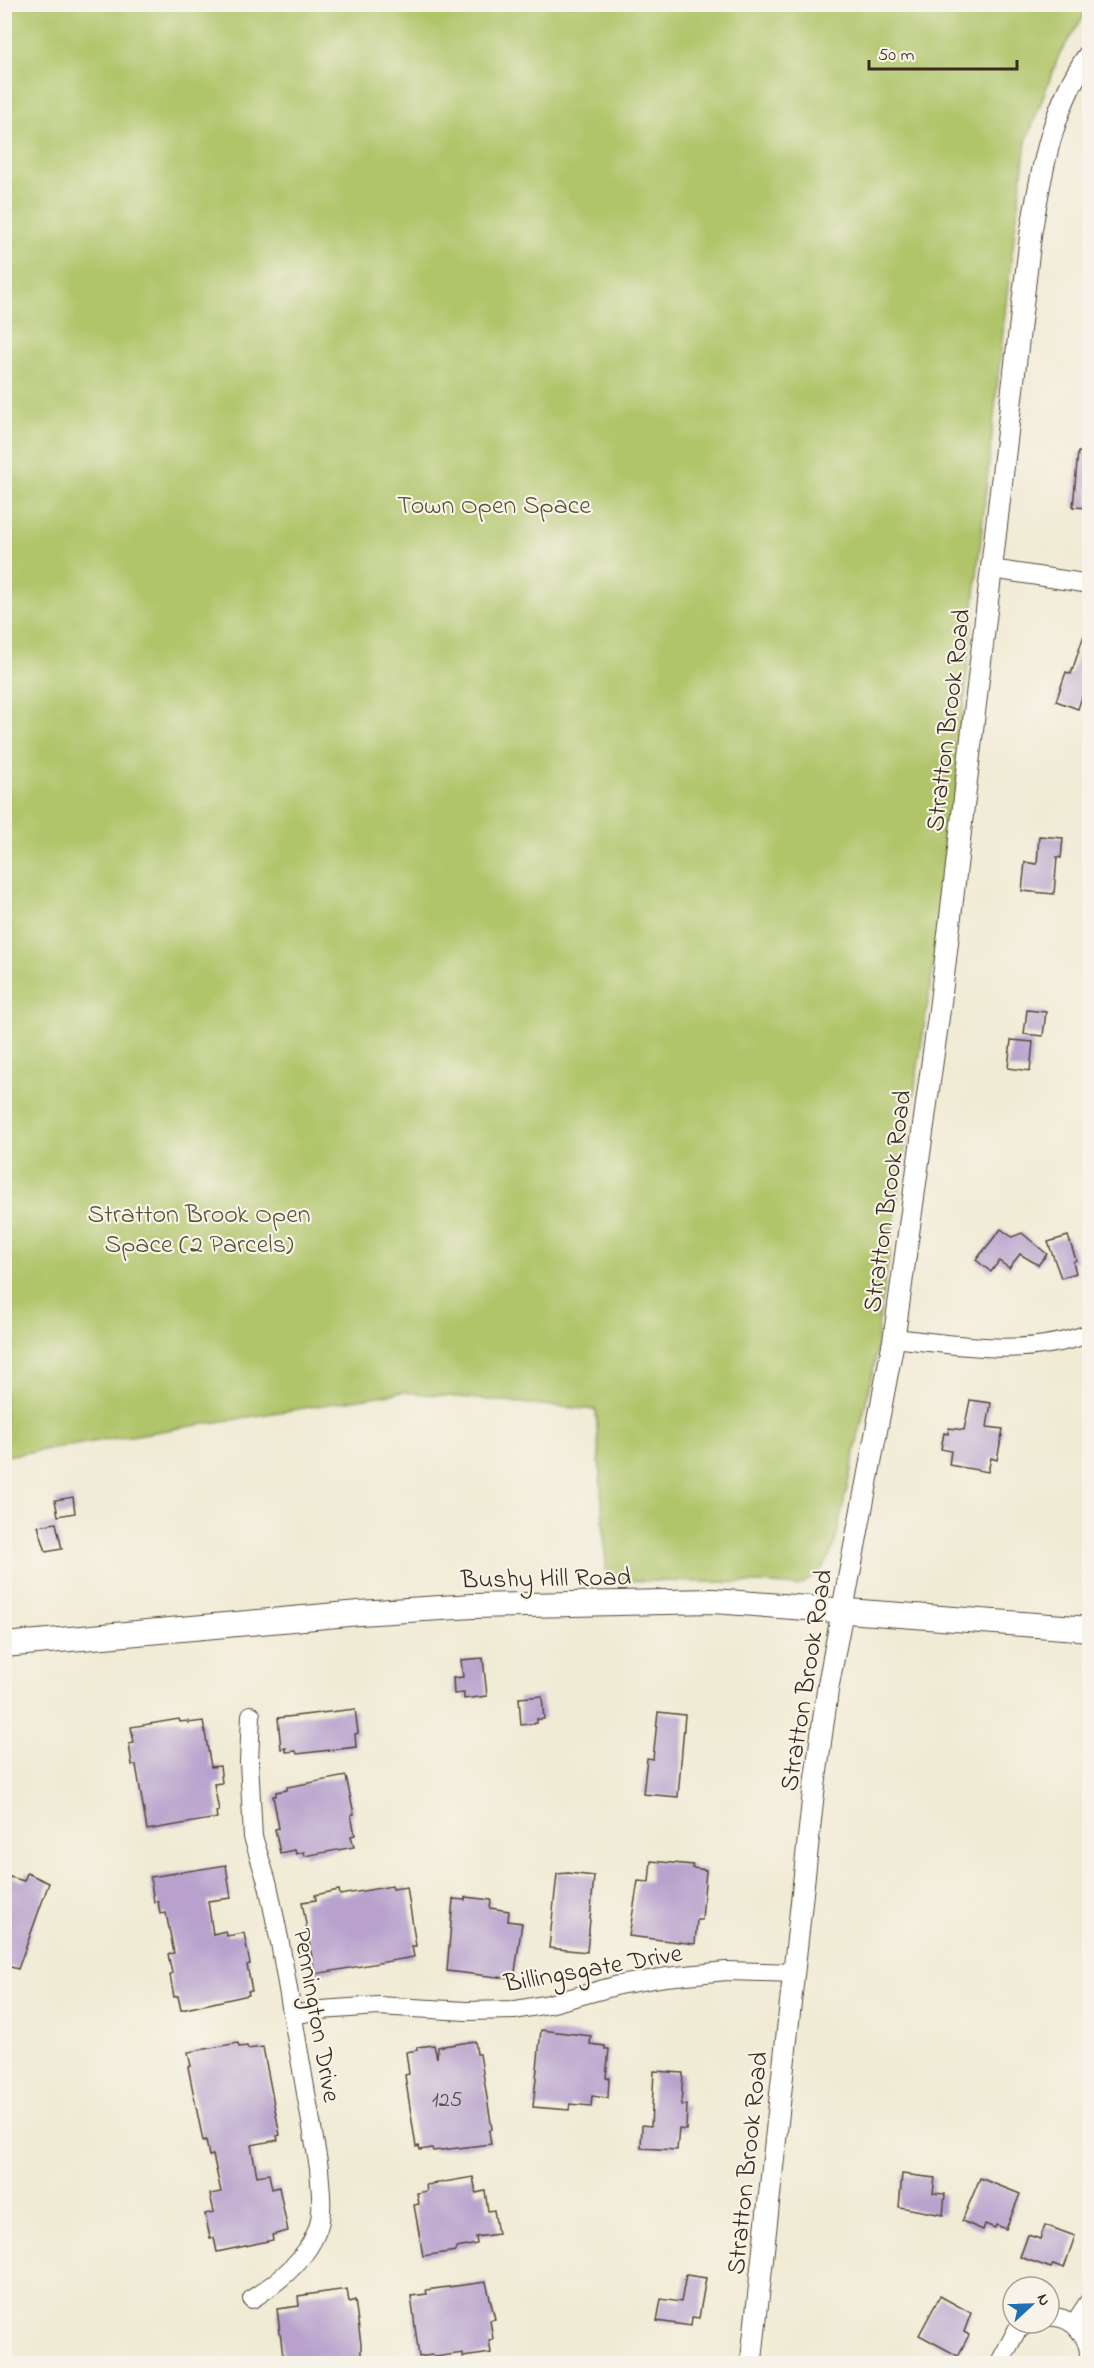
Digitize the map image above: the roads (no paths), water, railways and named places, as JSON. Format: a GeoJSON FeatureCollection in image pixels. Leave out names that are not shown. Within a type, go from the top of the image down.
{"type":"FeatureCollection","features":[{"type":"Feature","properties":{"kind":"main road","name":"Bushy Hill Road"},"geometry":{"type":"LineString","coordinates":[[4,1645],[358,1613],[473,1606],[713,1601],[1089,1629]]}},
{"type":"Feature","properties":{"kind":"street","name":"Stratton Brook Road"},"geometry":{"type":"LineString","coordinates":[[751,2364],[813,1797],[828,1687],[894,1338],[940,1006],[1030,243],[1040,177],[1053,125],[1076,73],[1089,53]]}},
{"type":"Feature","properties":{"kind":"street"},"geometry":{"type":"LineString","coordinates":[[992,569],[1089,584]]}},
{"type":"Feature","properties":{"kind":"street"},"geometry":{"type":"LineString","coordinates":[[894,1338],[986,1348],[1034,1347],[1059,1343],[1089,1333]]}},
{"type":"Feature","properties":{"kind":"street","name":"Pennington Drive"},"geometry":{"type":"LineString","coordinates":[[251,1715],[249,1762],[253,1837],[268,1885],[293,2015],[319,2168],[321,2204],[317,2232],[297,2262],[252,2299]]}},
{"type":"Feature","properties":{"kind":"street","name":"Billingsgate Drive"},"geometry":{"type":"LineString","coordinates":[[293,2015],[321,2010],[378,2006],[466,2011],[515,2010],[549,2004],[619,1985],[666,1977],[726,1971],[795,1973]]}},
{"type":"Feature","properties":{"kind":"street"},"geometry":{"type":"LineString","coordinates":[[1074,2324],[1089,2300]]}},
{"type":"Feature","properties":{"kind":"street"},"geometry":{"type":"LineString","coordinates":[[1061,2318],[1074,2324],[1084,2337],[1089,2358],[1088,2364]]}},
{"type":"Feature","properties":{"kind":"street"},"geometry":{"type":"LineString","coordinates":[[999,2364],[1014,2335]]}},
{"type":"Feature","properties":{"kind":"park label","name":"Town Open Space"},"geometry":{"type":"Point","coordinates":[494,504]}},
{"type":"Feature","properties":{"kind":"park label","name":"Stratton Brook Open Space (2 Parcels)"},"geometry":{"type":"Point","coordinates":[199,1228]}}]}
